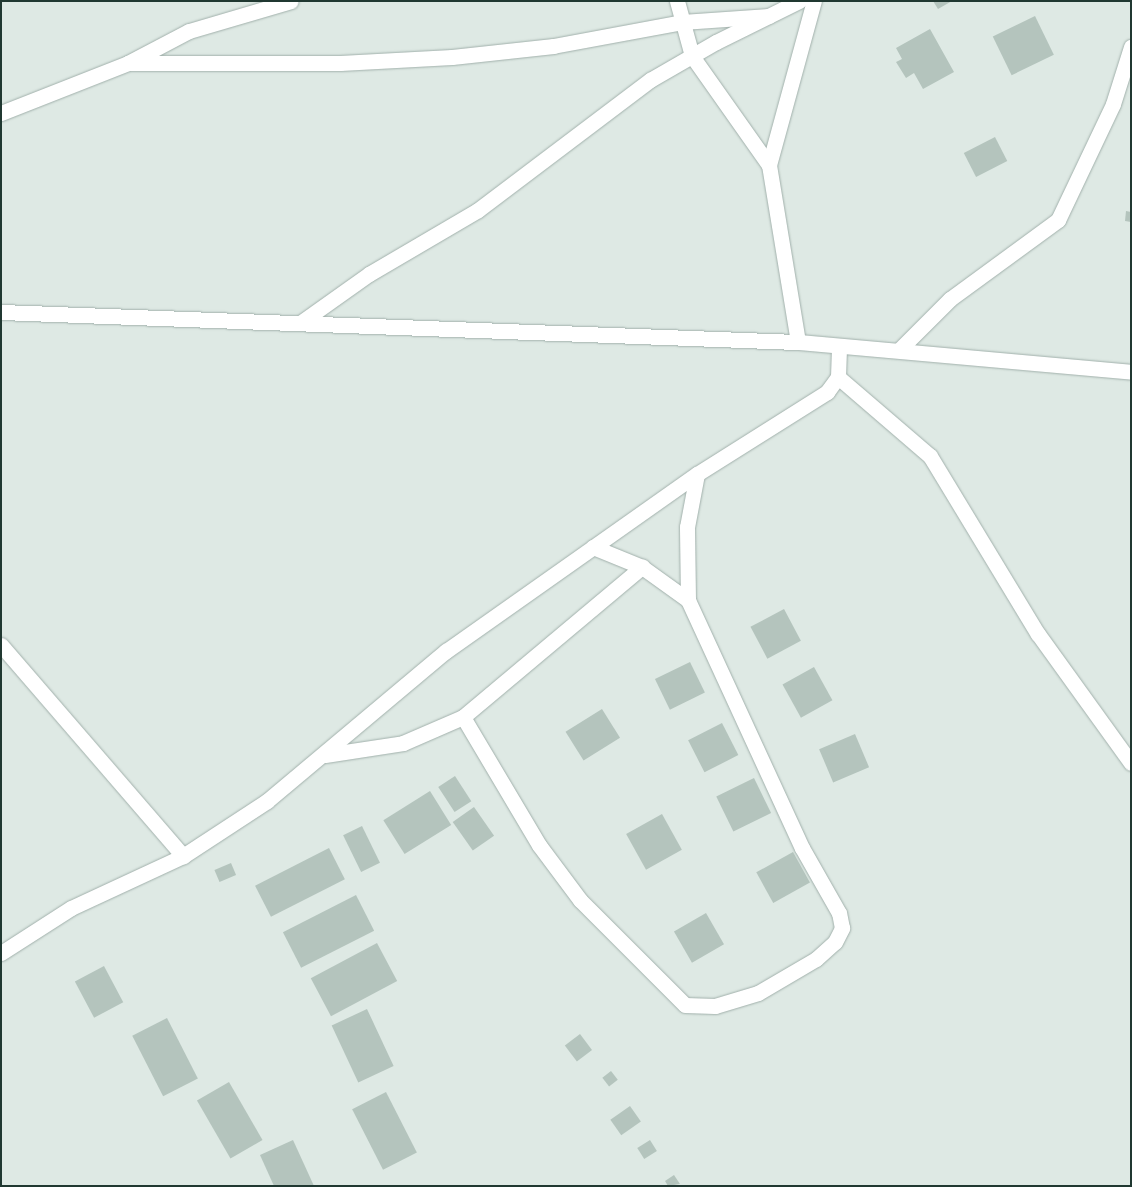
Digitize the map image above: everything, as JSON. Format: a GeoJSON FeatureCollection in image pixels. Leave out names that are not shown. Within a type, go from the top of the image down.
{"type":"FeatureCollection","features":[{"type":"Feature","properties":{"kind":"street"},"geometry":{"type":"LineString","coordinates":[[1,114],[128,63],[189,31],[291,1]]}},
{"type":"Feature","properties":{"kind":"street"},"geometry":{"type":"LineString","coordinates":[[676,1],[692,56],[769,165]]}},
{"type":"Feature","properties":{"kind":"street"},"geometry":{"type":"LineString","coordinates":[[300,323],[370,274],[478,210],[650,80],[692,56],[800,1]]}},
{"type":"Feature","properties":{"kind":"street"},"geometry":{"type":"LineString","coordinates":[[798,342],[769,165],[814,1]]}},
{"type":"Feature","properties":{"kind":"street"},"geometry":{"type":"LineString","coordinates":[[128,63],[340,63],[452,57],[553,46],[682,22],[769,16]]}},
{"type":"Feature","properties":{"kind":"street"},"geometry":{"type":"LineString","coordinates":[[899,350],[956,294],[1058,220],[1113,104],[1131,47]]}},
{"type":"Feature","properties":{"kind":"street"},"geometry":{"type":"LineString","coordinates":[[1,312],[798,342],[1131,372]]}},
{"type":"Feature","properties":{"kind":"street"},"geometry":{"type":"LineString","coordinates":[[1,953],[72,908],[184,856],[267,801],[325,755],[446,651],[697,474],[810,405],[838,377],[839,346]]}},
{"type":"Feature","properties":{"kind":"street"},"geometry":{"type":"LineString","coordinates":[[838,377],[930,456],[1038,634],[1131,763]]}},
{"type":"Feature","properties":{"kind":"street"},"geometry":{"type":"LineString","coordinates":[[463,717],[539,845],[580,900],[685,1005],[704,1008],[758,993],[816,959],[835,942],[842,928],[839,913],[802,848],[688,600],[687,527],[697,474]]}},
{"type":"Feature","properties":{"kind":"street"},"geometry":{"type":"LineString","coordinates":[[593,547],[642,567],[688,600]]}},
{"type":"Feature","properties":{"kind":"street"},"geometry":{"type":"LineString","coordinates":[[325,755],[404,743],[463,717],[642,567]]}},
{"type":"Feature","properties":{"kind":"street"},"geometry":{"type":"LineString","coordinates":[[1,645],[184,856]]}},
{"type":"Feature","properties":{"kind":"building"},"geometry":{"type":"Polygon","coordinates":[[[933,1],[952,1],[938,9],[933,1]]]}},
{"type":"Feature","properties":{"kind":"building"},"geometry":{"type":"Polygon","coordinates":[[[1035,16],[1054,55],[1012,75],[993,37],[1035,16]]]}},
{"type":"Feature","properties":{"kind":"building"},"geometry":{"type":"Polygon","coordinates":[[[930,29],[954,72],[923,89],[914,73],[906,78],[896,62],[902,59],[896,48],[930,29]]]}},
{"type":"Feature","properties":{"kind":"building"},"geometry":{"type":"Polygon","coordinates":[[[995,137],[1007,161],[976,177],[964,153],[995,137]]]}},
{"type":"Feature","properties":{"kind":"building"},"geometry":{"type":"Polygon","coordinates":[[[1126,211],[1131,212],[1131,222],[1125,221],[1126,211]]]}},
{"type":"Feature","properties":{"kind":"building"},"geometry":{"type":"Polygon","coordinates":[[[784,609],[801,641],[767,659],[750,627],[784,609]]]}},
{"type":"Feature","properties":{"kind":"building"},"geometry":{"type":"Polygon","coordinates":[[[690,662],[705,693],[670,710],[655,679],[690,662]]]}},
{"type":"Feature","properties":{"kind":"building"},"geometry":{"type":"Polygon","coordinates":[[[814,667],[832,700],[801,718],[783,684],[814,667]]]}},
{"type":"Feature","properties":{"kind":"building"},"geometry":{"type":"Polygon","coordinates":[[[602,709],[620,738],[584,761],[566,732],[602,709]]]}},
{"type":"Feature","properties":{"kind":"building"},"geometry":{"type":"Polygon","coordinates":[[[722,723],[738,755],[704,772],[688,740],[722,723]]]}},
{"type":"Feature","properties":{"kind":"building"},"geometry":{"type":"Polygon","coordinates":[[[855,734],[869,767],[833,782],[819,749],[855,734]]]}},
{"type":"Feature","properties":{"kind":"building"},"geometry":{"type":"Polygon","coordinates":[[[455,776],[471,801],[455,812],[438,787],[455,776]]]}},
{"type":"Feature","properties":{"kind":"building"},"geometry":{"type":"Polygon","coordinates":[[[754,778],[771,813],[733,831],[716,796],[754,778]]]}},
{"type":"Feature","properties":{"kind":"building"},"geometry":{"type":"Polygon","coordinates":[[[430,791],[451,825],[405,854],[383,820],[430,791]]]}},
{"type":"Feature","properties":{"kind":"building"},"geometry":{"type":"Polygon","coordinates":[[[474,807],[494,836],[473,851],[453,822],[474,807]]]}},
{"type":"Feature","properties":{"kind":"building"},"geometry":{"type":"Polygon","coordinates":[[[662,814],[682,850],[646,870],[626,834],[662,814]]]}},
{"type":"Feature","properties":{"kind":"building"},"geometry":{"type":"Polygon","coordinates":[[[362,826],[380,863],[361,872],[343,835],[362,826]]]}},
{"type":"Feature","properties":{"kind":"building"},"geometry":{"type":"Polygon","coordinates":[[[329,848],[345,879],[271,917],[255,886],[329,848]]]}},
{"type":"Feature","properties":{"kind":"building"},"geometry":{"type":"Polygon","coordinates":[[[793,852],[810,883],[773,903],[756,872],[793,852]]]}},
{"type":"Feature","properties":{"kind":"building"},"geometry":{"type":"Polygon","coordinates":[[[231,863],[236,875],[220,882],[214,870],[231,863]]]}},
{"type":"Feature","properties":{"kind":"building"},"geometry":{"type":"Polygon","coordinates":[[[356,895],[374,931],[301,968],[283,932],[356,895]]]}},
{"type":"Feature","properties":{"kind":"building"},"geometry":{"type":"Polygon","coordinates":[[[706,913],[724,944],[692,963],[674,932],[706,913]]]}},
{"type":"Feature","properties":{"kind":"building"},"geometry":{"type":"Polygon","coordinates":[[[377,943],[397,981],[331,1016],[311,978],[377,943]]]}},
{"type":"Feature","properties":{"kind":"building"},"geometry":{"type":"Polygon","coordinates":[[[104,966],[123,1002],[94,1018],[75,981],[104,966]]]}},
{"type":"Feature","properties":{"kind":"building"},"geometry":{"type":"Polygon","coordinates":[[[367,1009],[394,1066],[358,1083],[332,1025],[367,1009]]]}},
{"type":"Feature","properties":{"kind":"building"},"geometry":{"type":"Polygon","coordinates":[[[167,1018],[198,1079],[163,1096],[132,1036],[167,1018]]]}},
{"type":"Feature","properties":{"kind":"building"},"geometry":{"type":"Polygon","coordinates":[[[580,1034],[592,1050],[577,1061],[565,1045],[580,1034]]]}},
{"type":"Feature","properties":{"kind":"building"},"geometry":{"type":"Polygon","coordinates":[[[611,1071],[618,1080],[609,1086],[602,1078],[611,1071]]]}},
{"type":"Feature","properties":{"kind":"building"},"geometry":{"type":"Polygon","coordinates":[[[229,1082],[262,1140],[230,1159],[197,1100],[229,1082]]]}},
{"type":"Feature","properties":{"kind":"building"},"geometry":{"type":"Polygon","coordinates":[[[386,1092],[417,1153],[383,1170],[352,1109],[386,1092]]]}},
{"type":"Feature","properties":{"kind":"building"},"geometry":{"type":"Polygon","coordinates":[[[630,1106],[641,1122],[621,1135],[610,1120],[630,1106]]]}},
{"type":"Feature","properties":{"kind":"building"},"geometry":{"type":"Polygon","coordinates":[[[293,1140],[314,1186],[274,1186],[260,1155],[293,1140]]]}},
{"type":"Feature","properties":{"kind":"building"},"geometry":{"type":"Polygon","coordinates":[[[650,1140],[657,1151],[644,1159],[637,1148],[650,1140]]]}},
{"type":"Feature","properties":{"kind":"building"},"geometry":{"type":"Polygon","coordinates":[[[674,1175],[680,1184],[668,1186],[665,1181],[674,1175]]]}}]}
